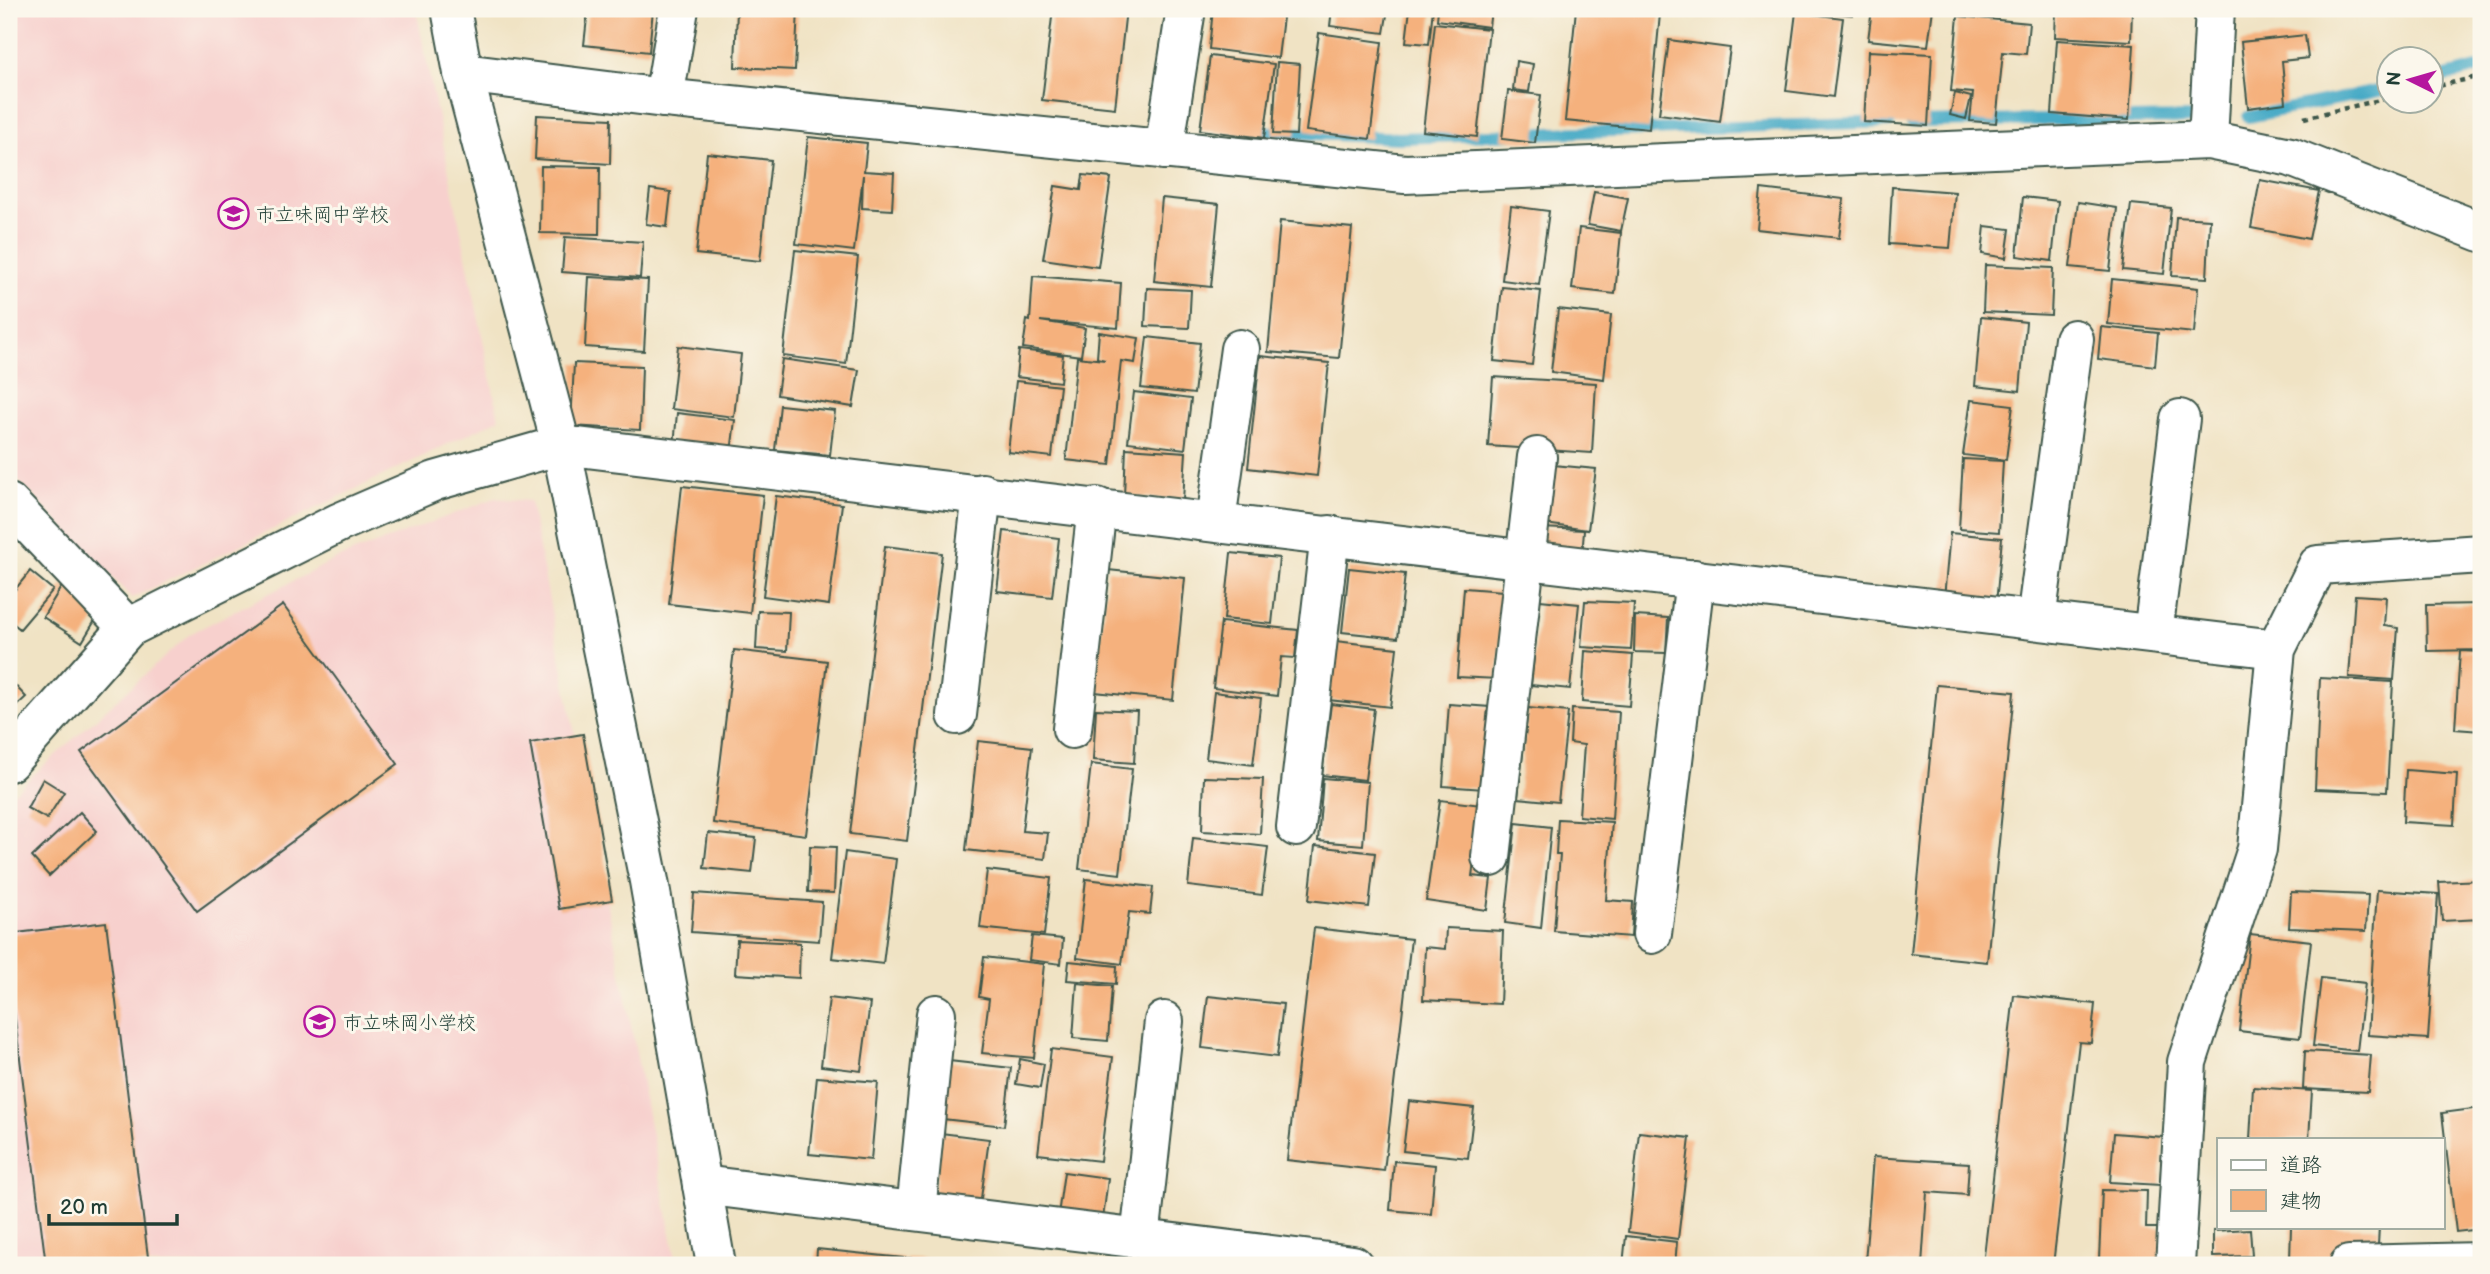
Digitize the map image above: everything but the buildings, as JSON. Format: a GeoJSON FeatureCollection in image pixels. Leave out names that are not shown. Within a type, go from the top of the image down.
{"type":"FeatureCollection","features":[{"type":"Feature","properties":{"kind":"street"},"geometry":{"type":"LineString","coordinates":[[451,9],[463,73],[561,445],[649,881],[716,1265]]}},
{"type":"Feature","properties":{"kind":"street"},"geometry":{"type":"LineString","coordinates":[[664,99],[680,9]]}},
{"type":"Feature","properties":{"kind":"street"},"geometry":{"type":"LineString","coordinates":[[1164,150],[1186,9]]}},
{"type":"Feature","properties":{"kind":"street"},"geometry":{"type":"LineString","coordinates":[[2208,140],[2215,9]]}},
{"type":"Feature","properties":{"kind":"street"},"geometry":{"type":"LineString","coordinates":[[463,73],[664,99],[1405,174],[2208,140],[2291,157],[2481,232]]}},
{"type":"Feature","properties":{"kind":"street"},"geometry":{"type":"LineString","coordinates":[[2036,620],[2074,340]]}},
{"type":"Feature","properties":{"kind":"street"},"geometry":{"type":"LineString","coordinates":[[1216,521],[1240,349]]}},
{"type":"Feature","properties":{"kind":"street"},"geometry":{"type":"LineString","coordinates":[[2153,634],[2180,419]]}},
{"type":"Feature","properties":{"kind":"street"},"geometry":{"type":"LineString","coordinates":[[9,762],[128,628],[338,523],[435,481],[561,445],[2276,649]]}},
{"type":"Feature","properties":{"kind":"street"},"geometry":{"type":"LineString","coordinates":[[1491,857],[1537,457]]}},
{"type":"Feature","properties":{"kind":"street"},"geometry":{"type":"LineString","coordinates":[[957,715],[982,493]]}},
{"type":"Feature","properties":{"kind":"street"},"geometry":{"type":"LineString","coordinates":[[9,503],[128,628]]}},
{"type":"Feature","properties":{"kind":"street"},"geometry":{"type":"LineString","coordinates":[[1072,729],[1097,507]]}},
{"type":"Feature","properties":{"kind":"street"},"geometry":{"type":"LineString","coordinates":[[1296,827],[1330,535]]}},
{"type":"Feature","properties":{"kind":"street"},"geometry":{"type":"LineString","coordinates":[[2175,1265],[2187,1062],[2257,849],[2276,649],[2318,565],[2481,554]]}},
{"type":"Feature","properties":{"kind":"street"},"geometry":{"type":"LineString","coordinates":[[1652,934],[1695,579]]}},
{"type":"Feature","properties":{"kind":"street"},"geometry":{"type":"LineString","coordinates":[[916,1211],[936,1014]]}},
{"type":"Feature","properties":{"kind":"street"},"geometry":{"type":"LineString","coordinates":[[1140,1239],[1164,1021]]}},
{"type":"Feature","properties":{"kind":"street"},"geometry":{"type":"LineString","coordinates":[[702,1185],[1353,1265]]}},
{"type":"Feature","properties":{"kind":"street"},"geometry":{"type":"LineString","coordinates":[[2349,1265],[2481,1262]]}},
{"type":"Feature","properties":{"kind":"path"},"geometry":{"type":"LineString","coordinates":[[2444,85],[2481,76]]}},
{"type":"Feature","properties":{"kind":"shaded area","name":"市立味岡中学校"},"geometry":{"type":"Polygon","coordinates":[[[9,9],[416,9],[499,419],[132,598],[9,471],[9,9]]]}},
{"type":"Feature","properties":{"kind":"shaded area","name":"市立味岡小学校"},"geometry":{"type":"Polygon","coordinates":[[[495,498],[530,501],[677,1265],[11,1265],[9,797],[190,634],[336,559],[495,498]]]}},
{"type":"Feature","properties":{"kind":"waterway"},"geometry":{"type":"LineString","coordinates":[[2444,76],[2481,67]]}},
{"type":"Feature","properties":{"kind":"waterway"},"geometry":{"type":"LineString","coordinates":[[2248,117],[2374,92]]}},
{"type":"Feature","properties":{"kind":"waterway"},"geometry":{"type":"LineString","coordinates":[[1911,122],[2204,118]]}},
{"type":"Feature","properties":{"kind":"waterway"},"geometry":{"type":"LineString","coordinates":[[1250,131],[1399,138],[1890,122]]}},
{"type":"Feature","properties":{"kind":"place","name":"市立味岡中学校"},"geometry":{"type":"Point","coordinates":[233,214]}},
{"type":"Feature","properties":{"kind":"place","name":"市立味岡小学校"},"geometry":{"type":"Point","coordinates":[320,1022]}}]}
